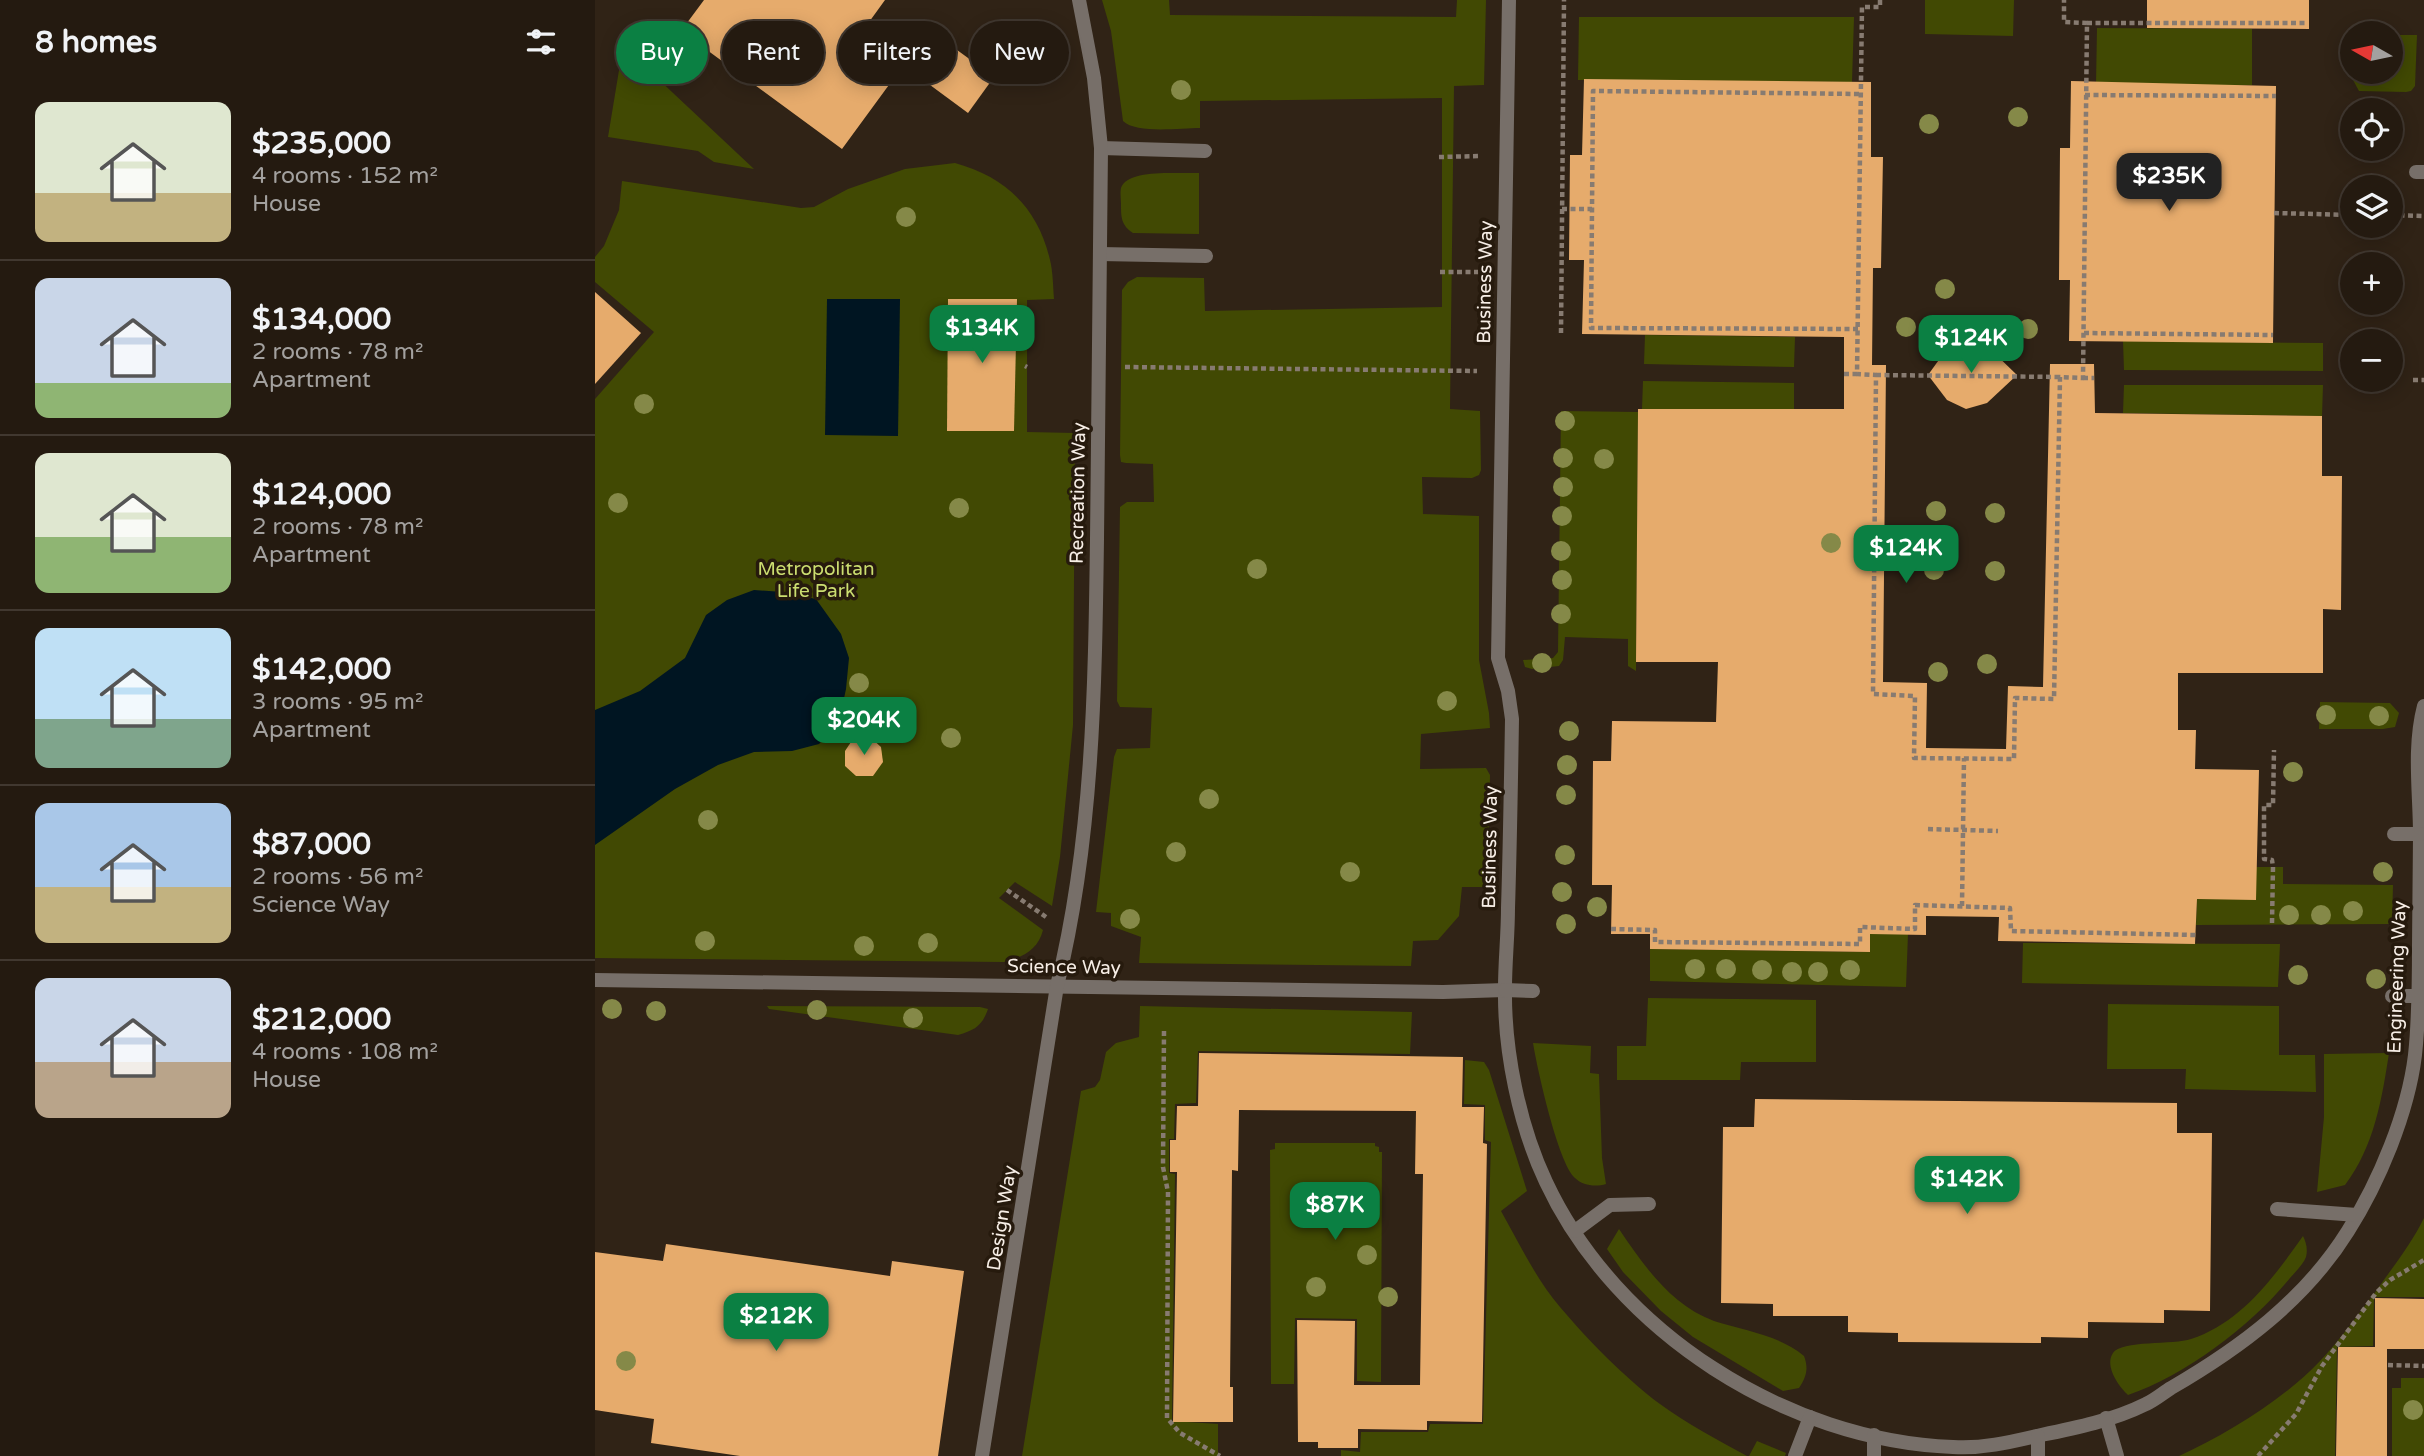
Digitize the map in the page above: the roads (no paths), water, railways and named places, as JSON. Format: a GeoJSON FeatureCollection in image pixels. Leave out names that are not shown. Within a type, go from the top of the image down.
{"type":"FeatureCollection","features":[{"type":"Feature","properties":{"kind":"street","name":"Recreation Way"},"geometry":{"type":"LineString","coordinates":[[1058,986],[1070,934],[1088,783],[1095,650],[1101,148],[1094,78],[1079,0]]}},
{"type":"Feature","properties":{"kind":"street","name":"Business Way"},"geometry":{"type":"LineString","coordinates":[[1509,0],[1498,658],[1509,691],[1513,719],[1505,990],[1509,1050],[1532,1144],[1545,1180],[1575,1231],[1606,1275],[1657,1327],[1702,1361],[1747,1388],[1810,1417],[1874,1435],[1953,1447]]}},
{"type":"Feature","properties":{"kind":"street"},"geometry":{"type":"LineString","coordinates":[[1101,148],[1205,151]]}},
{"type":"Feature","properties":{"kind":"street"},"geometry":{"type":"LineString","coordinates":[[1100,254],[1206,256]]}},
{"type":"Feature","properties":{"kind":"street","name":"Engineering Way"},"geometry":{"type":"LineString","coordinates":[[1953,1447],[2000,1445],[2073,1429],[2146,1404],[2205,1369],[2257,1331],[2316,1276],[2357,1215],[2385,1157],[2407,1097],[2415,1056],[2421,996],[2418,752],[2424,706]]}},
{"type":"Feature","properties":{"kind":"street"},"geometry":{"type":"LineString","coordinates":[[2394,834],[2420,835]]}},
{"type":"Feature","properties":{"kind":"street","name":"Science Way"},"geometry":{"type":"LineString","coordinates":[[595,980],[1533,991]]}},
{"type":"Feature","properties":{"kind":"street","name":"Design Way"},"geometry":{"type":"LineString","coordinates":[[982,1456],[1058,986]]}},
{"type":"Feature","properties":{"kind":"street"},"geometry":{"type":"LineString","coordinates":[[2392,996],[2421,996]]}},
{"type":"Feature","properties":{"kind":"street"},"geometry":{"type":"LineString","coordinates":[[1575,1231],[1610,1205],[1649,1204]]}},
{"type":"Feature","properties":{"kind":"street"},"geometry":{"type":"LineString","coordinates":[[2277,1209],[2357,1215]]}},
{"type":"Feature","properties":{"kind":"street"},"geometry":{"type":"LineString","coordinates":[[1795,1456],[1810,1417]]}},
{"type":"Feature","properties":{"kind":"street"},"geometry":{"type":"LineString","coordinates":[[2106,1418],[2117,1456]]}},
{"type":"Feature","properties":{"kind":"street"},"geometry":{"type":"LineString","coordinates":[[1874,1435],[1874,1456]]}},
{"type":"Feature","properties":{"kind":"street"},"geometry":{"type":"LineString","coordinates":[[2038,1436],[2038,1456]]}},
{"type":"Feature","properties":{"kind":"water"},"geometry":{"type":"Polygon","coordinates":[[[827,299],[900,299],[898,436],[825,435],[827,299]]]}},
{"type":"Feature","properties":{"kind":"water"},"geometry":{"type":"Polygon","coordinates":[[[754,590],[783,592],[816,599],[841,634],[849,658],[839,722],[819,744],[792,751],[754,752],[718,765],[675,789],[595,845],[595,710],[640,691],[685,658],[706,615],[727,600],[754,590]]]}},
{"type":"Feature","properties":{"kind":"park label","name":"Metropolitan Life Park"},"geometry":{"type":"Point","coordinates":[816,580]}}]}
